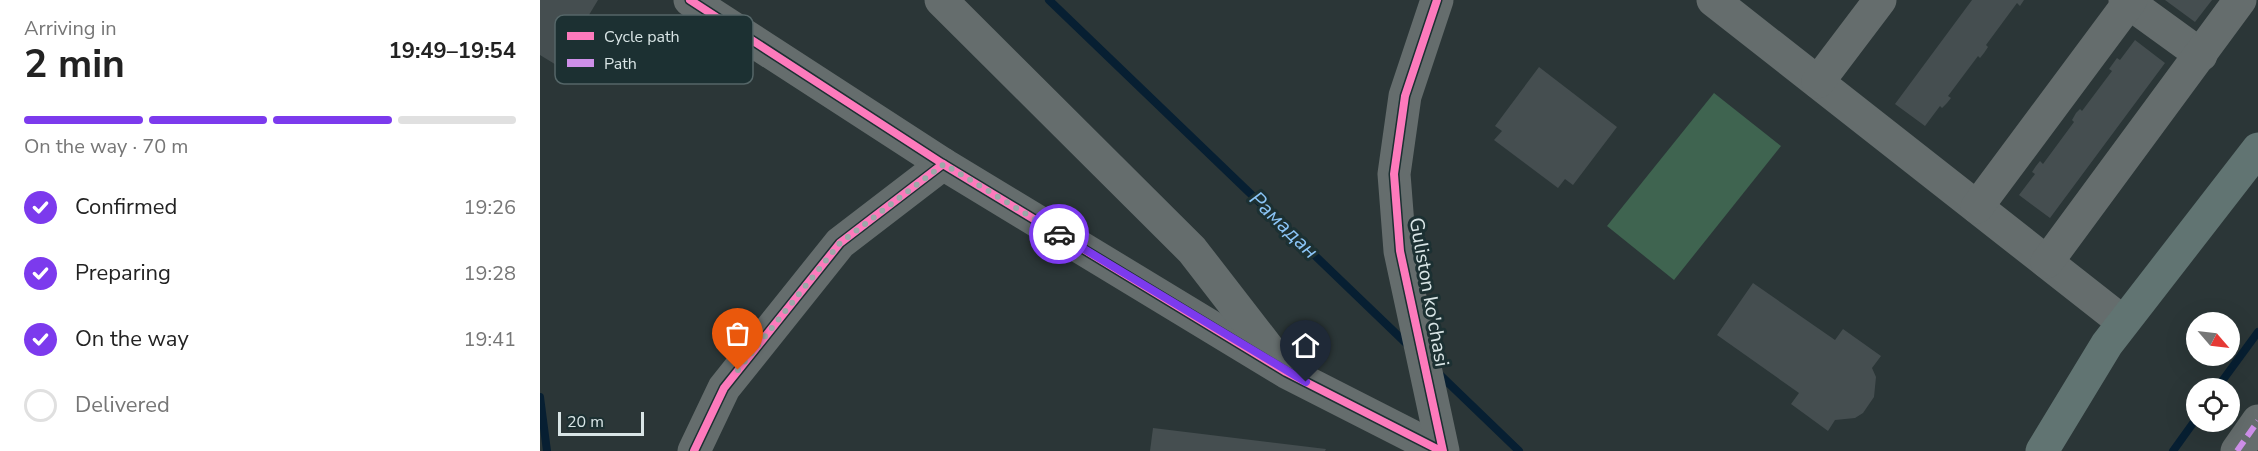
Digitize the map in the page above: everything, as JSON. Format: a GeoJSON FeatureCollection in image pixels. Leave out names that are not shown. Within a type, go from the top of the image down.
{"type":"FeatureCollection","features":[{"type":"Feature","properties":{"kind":"main road"},"geometry":{"type":"LineString","coordinates":[[2042,451],[2107,344],[2258,149]]}},
{"type":"Feature","properties":{"kind":"street"},"geometry":{"type":"LineString","coordinates":[[690,0],[713,15]]}},
{"type":"Feature","properties":{"kind":"street"},"geometry":{"type":"LineString","coordinates":[[942,0],[1192,250],[1286,372]]}},
{"type":"Feature","properties":{"kind":"street","name":"Guliston ko'chasi"},"geometry":{"type":"LineString","coordinates":[[1437,0],[1405,96],[1394,174],[1400,251],[1442,451]]}},
{"type":"Feature","properties":{"kind":"street"},"geometry":{"type":"LineString","coordinates":[[1713,0],[2123,322]]}},
{"type":"Feature","properties":{"kind":"street"},"geometry":{"type":"LineString","coordinates":[[1818,82],[1880,0]]}},
{"type":"Feature","properties":{"kind":"street"},"geometry":{"type":"LineString","coordinates":[[2047,262],[2240,0]]}},
{"type":"Feature","properties":{"kind":"street"},"geometry":{"type":"LineString","coordinates":[[1977,207],[2128,1],[2201,55]]}},
{"type":"Feature","properties":{"kind":"street"},"geometry":{"type":"LineString","coordinates":[[753,41],[944,164],[1286,372],[1442,451]]}},
{"type":"Feature","properties":{"kind":"street"},"geometry":{"type":"LineString","coordinates":[[694,451],[723,388],[840,243],[944,164]]}},
{"type":"Feature","properties":{"kind":"street"},"geometry":{"type":"LineString","coordinates":[[2237,451],[2258,421]]}},
{"type":"Feature","properties":{"kind":"green space"},"geometry":{"type":"Polygon","coordinates":[[[1714,93],[1781,146],[1674,280],[1607,226],[1714,93]]]}},
{"type":"Feature","properties":{"kind":"building"},"geometry":{"type":"Polygon","coordinates":[[[540,0],[598,0],[589,15],[555,15],[555,64],[540,55],[540,0]]]}},
{"type":"Feature","properties":{"kind":"building"},"geometry":{"type":"Polygon","coordinates":[[[1972,0],[2024,0],[2020,6],[2017,3],[1986,45],[1988,47],[1984,53],[1980,58],[1978,56],[1948,96],[1951,98],[1942,108],[1940,106],[1925,126],[1895,104],[1972,0]]]}},
{"type":"Feature","properties":{"kind":"building"},"geometry":{"type":"Polygon","coordinates":[[[2165,0],[2212,0],[2195,22],[2165,0]]]}},
{"type":"Feature","properties":{"kind":"building"},"geometry":{"type":"Polygon","coordinates":[[[2135,40],[2165,63],[2050,218],[2019,195],[2035,174],[2032,172],[2036,166],[2040,161],[2043,164],[2074,122],[2072,120],[2076,113],[2080,109],[2082,111],[2112,71],[2109,69],[2117,58],[2120,60],[2135,40]]]}},
{"type":"Feature","properties":{"kind":"building"},"geometry":{"type":"Polygon","coordinates":[[[1539,67],[1617,127],[1573,185],[1565,179],[1558,188],[1494,140],[1502,131],[1495,126],[1539,67]]]}},
{"type":"Feature","properties":{"kind":"building"},"geometry":{"type":"Polygon","coordinates":[[[1753,283],[1835,340],[1843,329],[1881,356],[1872,368],[1876,377],[1874,397],[1863,413],[1855,418],[1835,420],[1828,431],[1791,404],[1799,393],[1717,335],[1753,283]]]}},
{"type":"Feature","properties":{"kind":"building"},"geometry":{"type":"Polygon","coordinates":[[[1153,428],[1326,449],[1325,451],[1150,451],[1153,428]]]}},
{"type":"Feature","properties":{"kind":"waterway","name":"Рамадан"},"geometry":{"type":"LineString","coordinates":[[1049,0],[1410,347]]}},
{"type":"Feature","properties":{"kind":"waterway","name":"Рамадан"},"geometry":{"type":"LineString","coordinates":[[2224,378],[2258,332]]}},
{"type":"Feature","properties":{"kind":"waterway","name":"Рамадан"},"geometry":{"type":"LineString","coordinates":[[1437,372],[1519,451]]}},
{"type":"Feature","properties":{"kind":"waterway"},"geometry":{"type":"LineString","coordinates":[[540,397],[547,451]]}},
{"type":"Feature","properties":{"kind":"waterway","name":"Рамадан"},"geometry":{"type":"LineString","coordinates":[[2173,451],[2187,432]]}},
{"type":"Feature","properties":{"kind":"marked path"},"geometry":{"type":"LineString","coordinates":[[2237,451],[2258,421]]}},
{"type":"Feature","properties":{"kind":"cycle path"},"geometry":{"type":"LineString","coordinates":[[690,0],[713,15]]}},
{"type":"Feature","properties":{"kind":"cycle path"},"geometry":{"type":"LineString","coordinates":[[1437,0],[1405,96],[1394,174],[1400,251],[1443,451]]}},
{"type":"Feature","properties":{"kind":"cycle path"},"geometry":{"type":"LineString","coordinates":[[753,41],[943,164],[1286,372],[1441,451]]}},
{"type":"Feature","properties":{"kind":"cycle path"},"geometry":{"type":"LineString","coordinates":[[694,451],[724,388],[840,243],[943,164]]}},
{"type":"Feature","properties":{"kind":"way so far"},"geometry":{"type":"LineString","coordinates":[[738,370],[840,243],[944,164],[1059,234]]}},
{"type":"Feature","properties":{"kind":"route"},"geometry":{"type":"LineString","coordinates":[[1059,234],[1306,382]]}}]}
